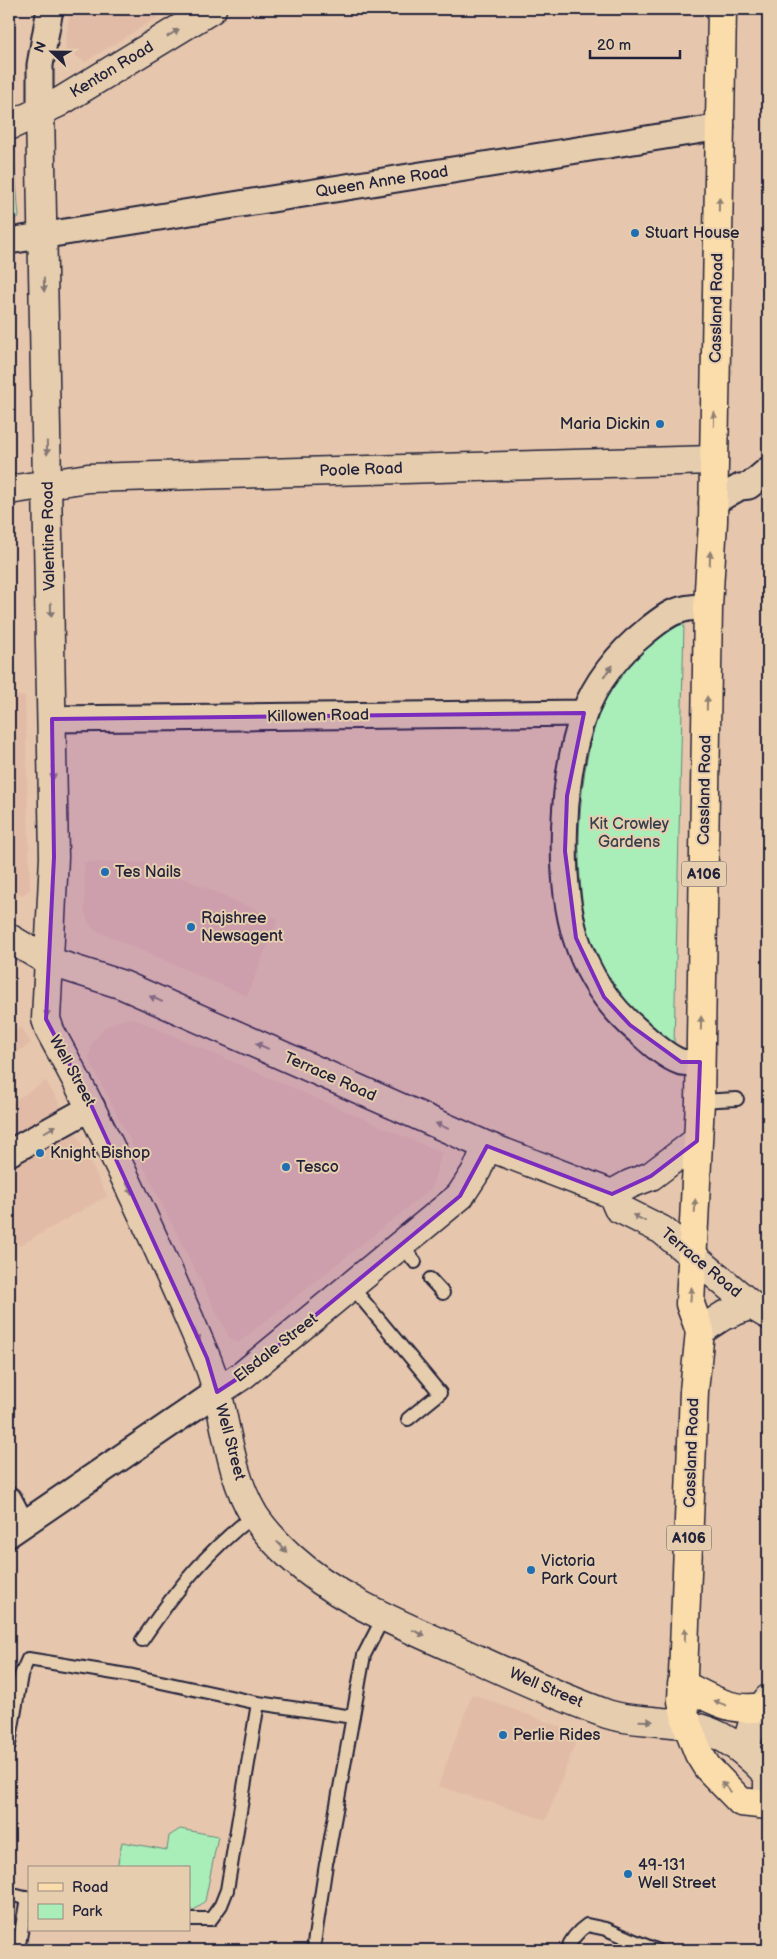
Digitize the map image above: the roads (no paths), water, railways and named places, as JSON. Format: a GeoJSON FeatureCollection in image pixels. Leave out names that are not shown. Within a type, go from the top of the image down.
{"type":"FeatureCollection","features":[{"type":"Feature","properties":{"kind":"main road","name":"Cassland Road"},"geometry":{"type":"LineString","coordinates":[[687,1724],[682,1701],[682,1684],[694,1391],[700,1331],[690,1304],[694,1255],[700,1101],[708,607],[721,127],[722,9]]}},
{"type":"Feature","properties":{"kind":"main road"},"geometry":{"type":"LineString","coordinates":[[682,1684],[728,1706],[742,1709],[765,1703]]}},
{"type":"Feature","properties":{"kind":"main road","name":"Well Street"},"geometry":{"type":"LineString","coordinates":[[687,1724],[699,1754],[722,1784],[741,1802],[768,1803]]}},
{"type":"Feature","properties":{"kind":"street"},"geometry":{"type":"LineString","coordinates":[[40,110],[42,54],[50,9]]}},
{"type":"Feature","properties":{"kind":"street","name":"Kenton Road"},"geometry":{"type":"LineString","coordinates":[[9,126],[58,102],[212,9]]}},
{"type":"Feature","properties":{"kind":"street","name":"Valentine Road"},"geometry":{"type":"LineString","coordinates":[[40,110],[54,857],[48,961]]}},
{"type":"Feature","properties":{"kind":"street","name":"Queen Anne Road"},"geometry":{"type":"LineString","coordinates":[[43,236],[721,127]]}},
{"type":"Feature","properties":{"kind":"street"},"geometry":{"type":"LineString","coordinates":[[9,241],[43,236]]}},
{"type":"Feature","properties":{"kind":"street","name":"Poole Road"},"geometry":{"type":"LineString","coordinates":[[9,490],[88,478],[713,460]]}},
{"type":"Feature","properties":{"kind":"street"},"geometry":{"type":"LineString","coordinates":[[712,503],[740,487],[749,486],[768,470]]}},
{"type":"Feature","properties":{"kind":"street"},"geometry":{"type":"LineString","coordinates":[[700,1062],[680,1062],[652,1043],[630,1024],[604,997],[586,966],[576,938],[569,904],[565,851],[567,796],[574,748],[584,713],[600,682],[634,641],[664,617],[687,606],[708,607]]}},
{"type":"Feature","properties":{"kind":"street","name":"Killowen Road"},"geometry":{"type":"LineString","coordinates":[[52,719],[584,713]]}},
{"type":"Feature","properties":{"kind":"street"},"geometry":{"type":"LineString","coordinates":[[9,938],[48,961]]}},
{"type":"Feature","properties":{"kind":"street","name":"Well Street"},"geometry":{"type":"LineString","coordinates":[[48,961],[46,1019],[50,1032],[92,1106],[207,1358],[236,1470],[254,1515],[291,1557],[326,1583],[384,1616],[606,1714],[634,1720],[687,1724],[706,1729],[734,1742],[768,1775],[768,1803]]}},
{"type":"Feature","properties":{"kind":"street","name":"Terrace Road"},"geometry":{"type":"LineString","coordinates":[[48,961],[124,985],[487,1146],[612,1194],[618,1208],[662,1230],[760,1310]]}},
{"type":"Feature","properties":{"kind":"street"},"geometry":{"type":"LineString","coordinates":[[9,1153],[92,1106]]}},
{"type":"Feature","properties":{"kind":"street"},"geometry":{"type":"LineString","coordinates":[[612,1194],[630,1184],[651,1176],[697,1141]]}},
{"type":"Feature","properties":{"kind":"street","name":"Elsdale Street"},"geometry":{"type":"LineString","coordinates":[[15,1529],[243,1375],[352,1287],[409,1254],[460,1196],[477,1170],[487,1146]]}},
{"type":"Feature","properties":{"kind":"street"},"geometry":{"type":"LineString","coordinates":[[700,1331],[723,1316],[760,1310]]}},
{"type":"Feature","properties":{"kind":"street"},"geometry":{"type":"LineString","coordinates":[[9,1500],[15,1529]]}},
{"type":"Feature","properties":{"kind":"street"},"geometry":{"type":"LineString","coordinates":[[744,1751],[750,1729],[765,1703]]}},
{"type":"Feature","properties":{"kind":"lane"},"geometry":{"type":"LineString","coordinates":[[700,1101],[737,1099]]}},
{"type":"Feature","properties":{"kind":"lane"},"geometry":{"type":"LineString","coordinates":[[430,1279],[443,1293]]}},
{"type":"Feature","properties":{"kind":"lane"},"geometry":{"type":"LineString","coordinates":[[352,1287],[440,1393],[408,1419]]}},
{"type":"Feature","properties":{"kind":"lane"},"geometry":{"type":"LineString","coordinates":[[142,1640],[178,1587],[200,1562],[254,1515]]}},
{"type":"Feature","properties":{"kind":"lane"},"geometry":{"type":"LineString","coordinates":[[313,1950],[364,1655],[384,1616]]}},
{"type":"Feature","properties":{"kind":"lane"},"geometry":{"type":"LineString","coordinates":[[9,1745],[21,1675],[28,1659],[133,1676],[258,1703],[353,1717]]}},
{"type":"Feature","properties":{"kind":"lane"},"geometry":{"type":"LineString","coordinates":[[190,1919],[211,1919],[221,1905],[227,1890],[258,1703]]}},
{"type":"Feature","properties":{"kind":"lane"},"geometry":{"type":"LineString","coordinates":[[9,1894],[28,1899],[18,1950]]}},
{"type":"Feature","properties":{"kind":"lane"},"geometry":{"type":"LineString","coordinates":[[567,1950],[574,1936],[587,1925],[606,1929],[656,1950]]}},
{"type":"Feature","properties":{"kind":"place","name":"Stuart House"},"geometry":{"type":"Point","coordinates":[635,233]}},
{"type":"Feature","properties":{"kind":"place","name":"Maria Dickin"},"geometry":{"type":"Point","coordinates":[660,424]}},
{"type":"Feature","properties":{"kind":"place","name":"Tes Nails"},"geometry":{"type":"Point","coordinates":[105,872]}},
{"type":"Feature","properties":{"kind":"place","name":"Rajshree Newsagent"},"geometry":{"type":"Point","coordinates":[191,927]}},
{"type":"Feature","properties":{"kind":"place","name":"Knight Bishop"},"geometry":{"type":"Point","coordinates":[40,1153]}},
{"type":"Feature","properties":{"kind":"place","name":"Tesco"},"geometry":{"type":"Point","coordinates":[286,1167]}},
{"type":"Feature","properties":{"kind":"place","name":"Victoria Park Court"},"geometry":{"type":"Point","coordinates":[531,1570]}},
{"type":"Feature","properties":{"kind":"place","name":"Perlie Rides"},"geometry":{"type":"Point","coordinates":[503,1735]}},
{"type":"Feature","properties":{"kind":"place","name":"49-131 Well Street"},"geometry":{"type":"Point","coordinates":[628,1874]}},
{"type":"Feature","properties":{"kind":"park label","name":"Kit Crowley Gardens"},"geometry":{"type":"Point","coordinates":[629,833]}}]}
